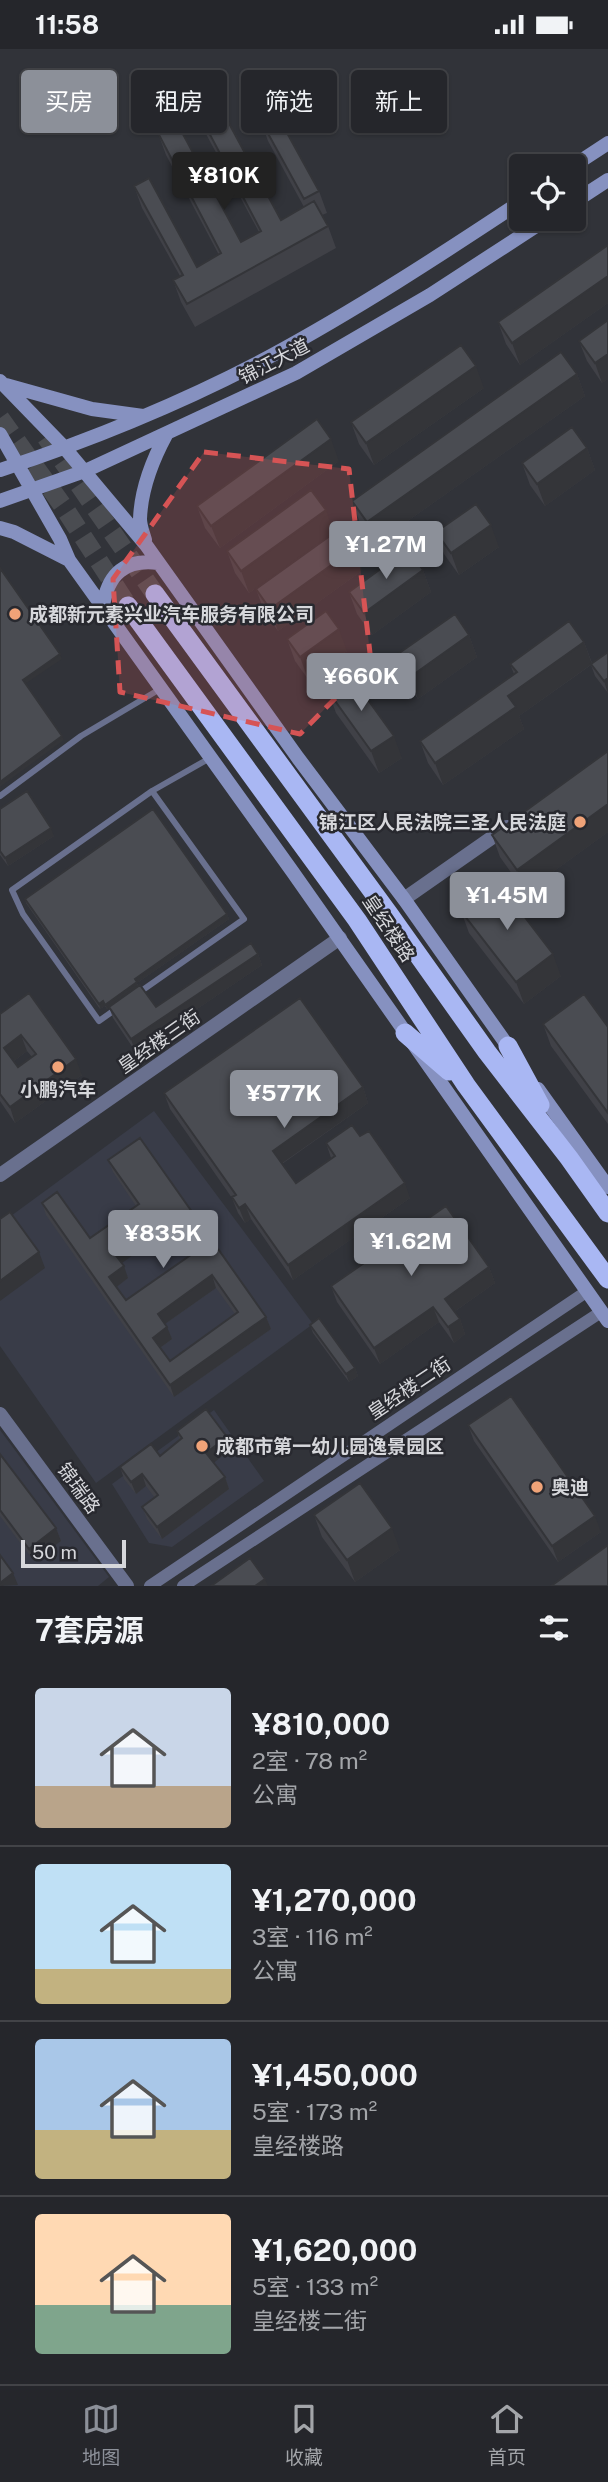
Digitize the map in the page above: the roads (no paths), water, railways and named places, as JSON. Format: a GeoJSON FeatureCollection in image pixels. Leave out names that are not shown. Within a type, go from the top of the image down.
{"type":"FeatureCollection","features":[{"type":"Feature","properties":{"kind":"highway","name":"皇经楼路"},"geometry":{"type":"LineString","coordinates":[[155,594],[487,1052],[569,1157],[608,1213]]}},
{"type":"Feature","properties":{"kind":"highway","name":"皇经楼路"},"geometry":{"type":"LineString","coordinates":[[128,606],[357,920],[466,1085],[608,1279]]}},
{"type":"Feature","properties":{"kind":"highway"},"geometry":{"type":"LineString","coordinates":[[405,1033],[466,1085]]}},
{"type":"Feature","properties":{"kind":"highway"},"geometry":{"type":"LineString","coordinates":[[508,1046],[569,1157]]}},
{"type":"Feature","properties":{"kind":"main road"},"geometry":{"type":"LineString","coordinates":[[586,157],[608,143]]}},
{"type":"Feature","properties":{"kind":"main road"},"geometry":{"type":"LineString","coordinates":[[586,194],[608,180]]}},
{"type":"Feature","properties":{"kind":"main road","name":"锦江大道"},"geometry":{"type":"LineString","coordinates":[[0,470],[144,417],[268,358],[368,301],[509,209]]}},
{"type":"Feature","properties":{"kind":"main road","name":"锦江大道"},"geometry":{"type":"LineString","coordinates":[[0,501],[85,471],[296,373],[430,295],[529,231]]}},
{"type":"Feature","properties":{"kind":"main road"},"geometry":{"type":"LineString","coordinates":[[1,382],[92,409],[144,417]]}},
{"type":"Feature","properties":{"kind":"main road"},"geometry":{"type":"LineString","coordinates":[[1,382],[85,471],[146,545],[298,758],[404,899],[608,1187]]}},
{"type":"Feature","properties":{"kind":"main road"},"geometry":{"type":"LineString","coordinates":[[0,434],[60,539],[68,560],[340,938],[605,1316]]}},
{"type":"Feature","properties":{"kind":"main road"},"geometry":{"type":"LineString","coordinates":[[146,545],[140,520],[154,457],[166,435]]}},
{"type":"Feature","properties":{"kind":"main road"},"geometry":{"type":"LineString","coordinates":[[0,528],[14,532],[68,560]]}},
{"type":"Feature","properties":{"kind":"main road"},"geometry":{"type":"LineString","coordinates":[[103,606],[109,583],[118,572],[142,561],[158,563]]}},
{"type":"Feature","properties":{"kind":"street"},"geometry":{"type":"LineString","coordinates":[[404,899],[517,819]]}},
{"type":"Feature","properties":{"kind":"street","name":"皇经楼三街"},"geometry":{"type":"LineString","coordinates":[[0,1175],[340,938]]}},
{"type":"Feature","properties":{"kind":"street","name":"皇经楼二街"},"geometry":{"type":"LineString","coordinates":[[149,1586],[586,1292]]}},
{"type":"Feature","properties":{"kind":"street"},"geometry":{"type":"LineString","coordinates":[[183,1586],[605,1316]]}},
{"type":"Feature","properties":{"kind":"street","name":"锦瑞路"},"geometry":{"type":"LineString","coordinates":[[0,1414],[127,1586]]}},
{"type":"Feature","properties":{"kind":"lane"},"geometry":{"type":"LineString","coordinates":[[0,796],[81,736],[161,688]]}},
{"type":"Feature","properties":{"kind":"lane"},"geometry":{"type":"LineString","coordinates":[[121,1005],[99,1021],[23,914],[12,890],[152,791],[211,757]]}},
{"type":"Feature","properties":{"kind":"lane"},"geometry":{"type":"LineString","coordinates":[[132,997],[244,919],[152,791]]}},
{"type":"Feature","properties":{"kind":"tunnel"},"geometry":{"type":"LineString","coordinates":[[0,418],[63,506],[128,606]]}},
{"type":"Feature","properties":{"kind":"tunnel"},"geometry":{"type":"LineString","coordinates":[[46,437],[155,594]]}},
{"type":"Feature","properties":{"kind":"place","name":"成都新元素兴业汽车服务有限公司"},"geometry":{"type":"Point","coordinates":[15,614]}},
{"type":"Feature","properties":{"kind":"place","name":"锦江区人民法院三圣人民法庭"},"geometry":{"type":"Point","coordinates":[580,822]}},
{"type":"Feature","properties":{"kind":"place","name":"小鹏汽车"},"geometry":{"type":"Point","coordinates":[58,1067]}},
{"type":"Feature","properties":{"kind":"place","name":"成都市第一幼儿园逸景园区"},"geometry":{"type":"Point","coordinates":[202,1446]}},
{"type":"Feature","properties":{"kind":"place","name":"奥迪"},"geometry":{"type":"Point","coordinates":[537,1487]}}]}
